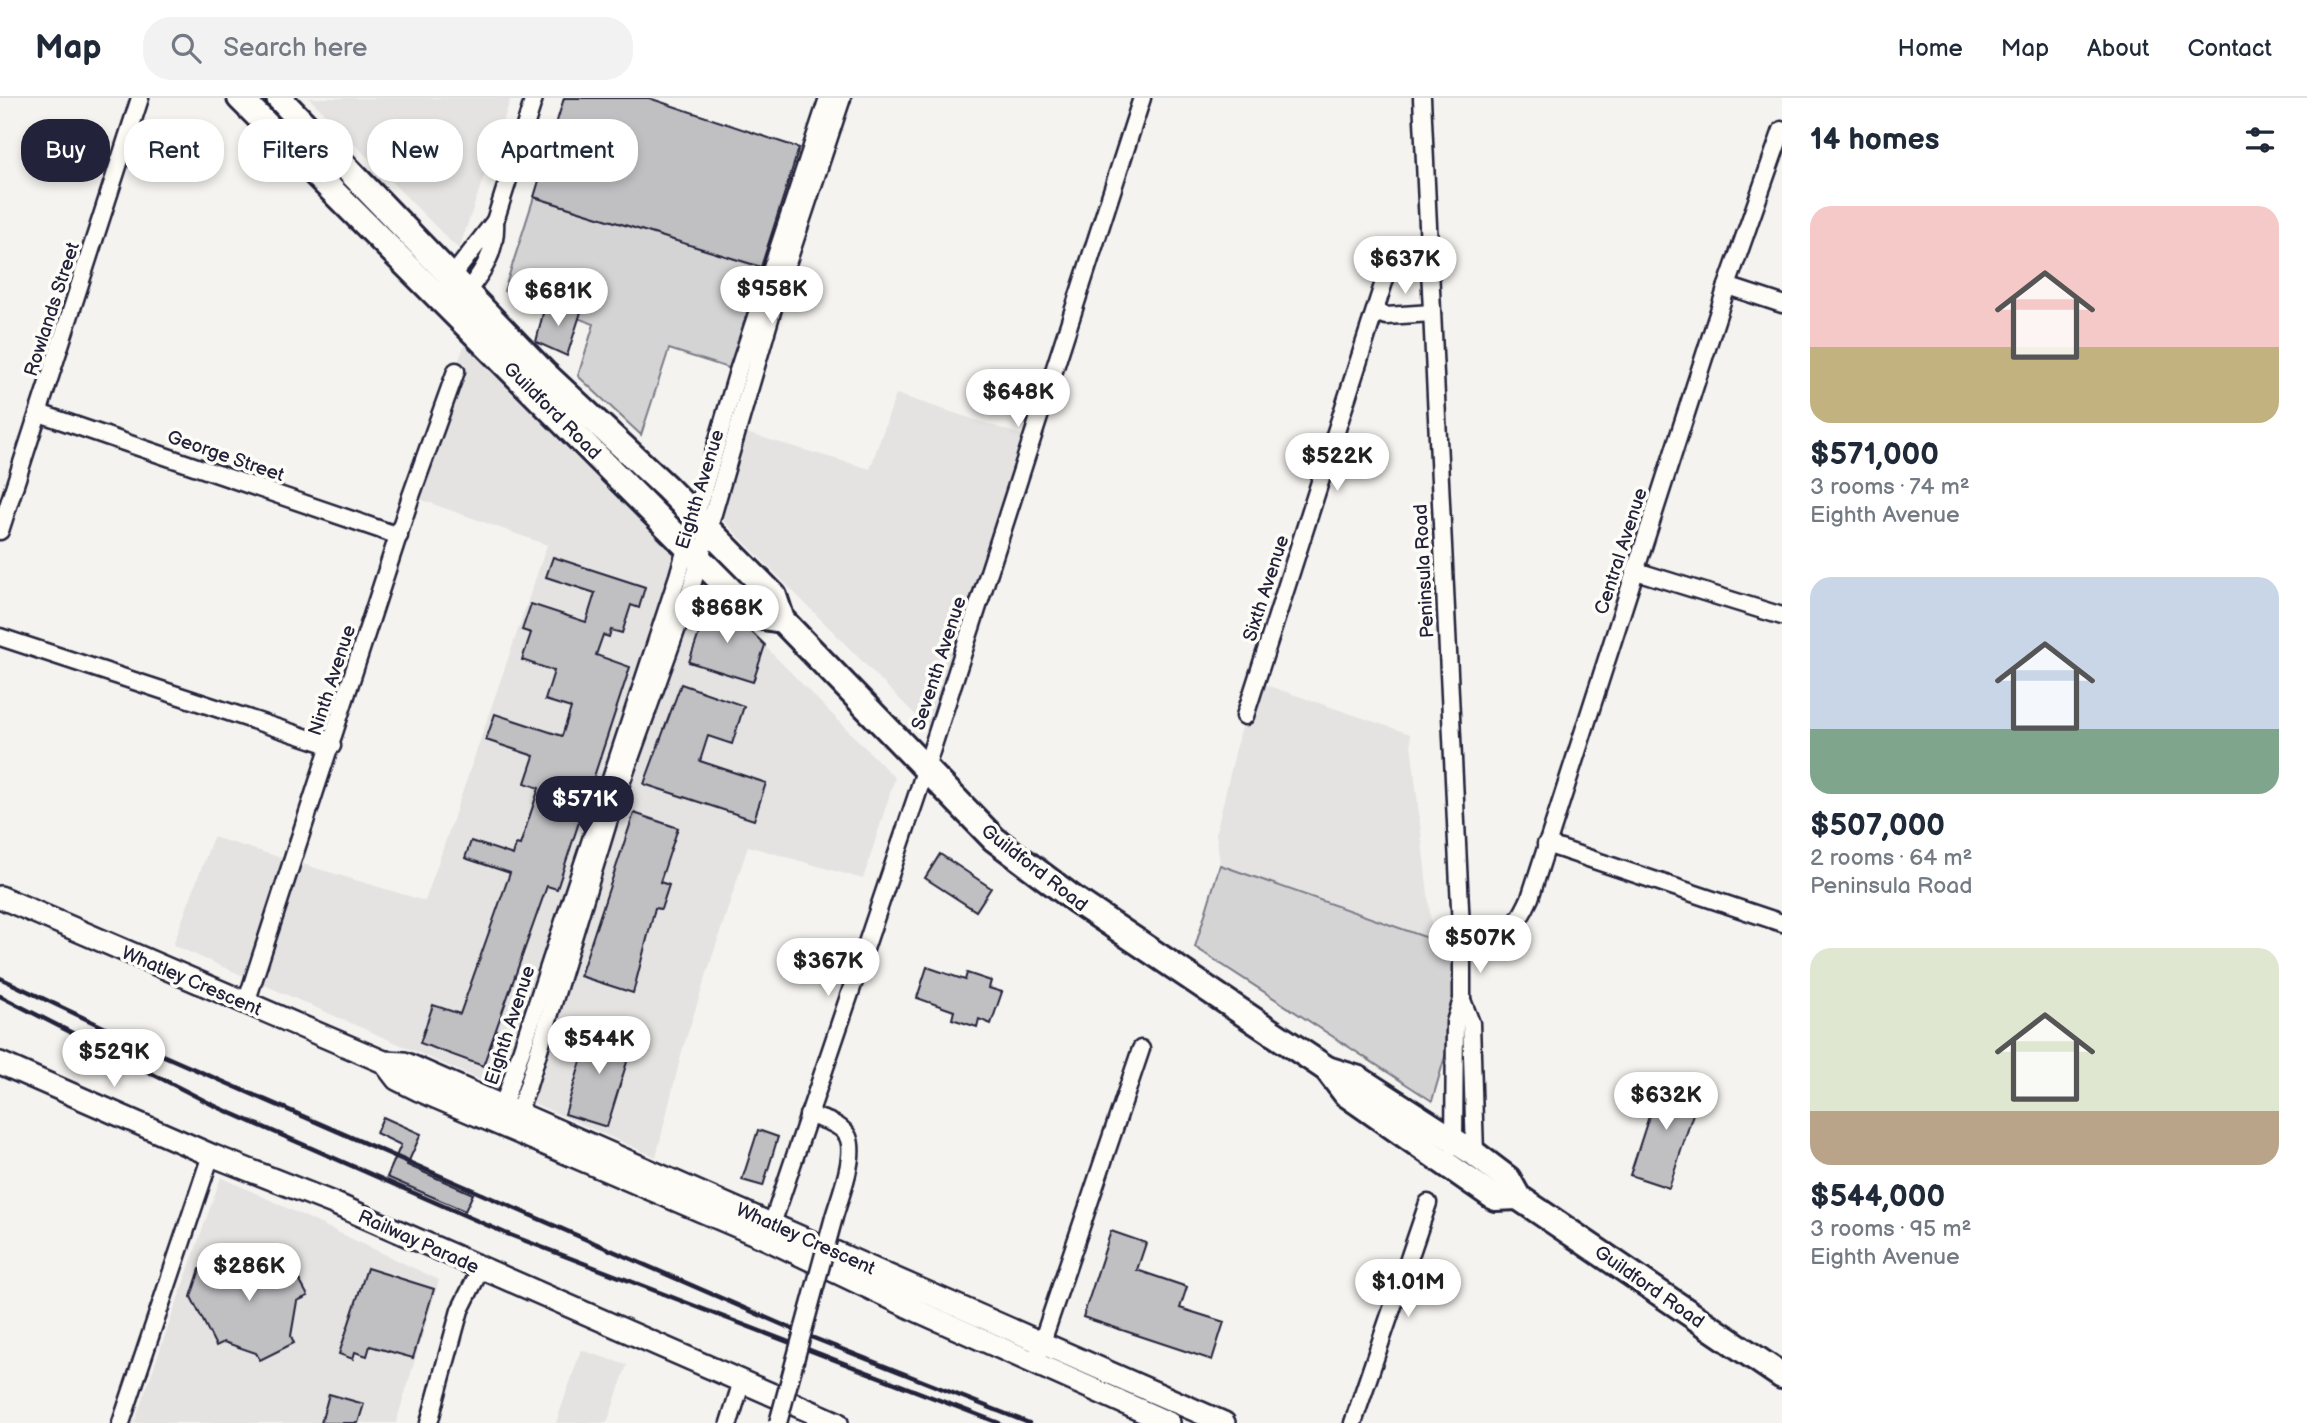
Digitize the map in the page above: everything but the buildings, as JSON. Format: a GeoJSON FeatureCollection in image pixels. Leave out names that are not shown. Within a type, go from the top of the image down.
{"type":"FeatureCollection","features":[{"type":"Feature","properties":{"kind":"highway","name":"Guildford Road"},"geometry":{"type":"LineString","coordinates":[[240,98],[702,524],[774,596],[782,620],[925,771],[995,839],[1074,900],[1327,1069],[1359,1079],[1475,1154],[1508,1179],[1518,1197],[1782,1376]]}},
{"type":"Feature","properties":{"kind":"highway","name":"Guildford Road"},"geometry":{"type":"LineString","coordinates":[[279,98],[451,295],[756,616],[782,620]]}},
{"type":"Feature","properties":{"kind":"highway","name":"Guildford Road"},"geometry":{"type":"LineString","coordinates":[[1327,1069],[1346,1094],[1495,1198],[1518,1197]]}},
{"type":"Feature","properties":{"kind":"main road","name":"Whatley Crescent"},"geometry":{"type":"LineString","coordinates":[[0,897],[384,1062],[404,1063],[507,1118],[770,1231],[1038,1353],[1169,1423]]}},
{"type":"Feature","properties":{"kind":"main road","name":"Railway Parade"},"geometry":{"type":"LineString","coordinates":[[0,1063],[211,1155],[333,1203],[837,1423]]}},
{"type":"Feature","properties":{"kind":"main road","name":"Whatley Crescent"},"geometry":{"type":"LineString","coordinates":[[1038,1353],[1224,1423]]}},
{"type":"Feature","properties":{"kind":"street","name":"Rowlands Street"},"geometry":{"type":"LineString","coordinates":[[0,531],[140,98]]}},
{"type":"Feature","properties":{"kind":"street"},"geometry":{"type":"LineString","coordinates":[[451,295],[495,221],[534,98]]}},
{"type":"Feature","properties":{"kind":"street","name":"Eighth Avenue"},"geometry":{"type":"LineString","coordinates":[[507,1118],[614,803],[694,551],[778,248],[828,98]]}},
{"type":"Feature","properties":{"kind":"street","name":"Eighth Avenue"},"geometry":{"type":"LineString","coordinates":[[702,524],[842,98]]}},
{"type":"Feature","properties":{"kind":"street","name":"Seventh Avenue"},"geometry":{"type":"LineString","coordinates":[[770,1231],[925,771],[1142,98]]}},
{"type":"Feature","properties":{"kind":"street","name":"Peninsula Road"},"geometry":{"type":"LineString","coordinates":[[1422,98],[1462,950],[1462,1000],[1455,1022],[1453,1140],[1455,1152],[1469,1180]]}},
{"type":"Feature","properties":{"kind":"street","name":"Central Avenue"},"geometry":{"type":"LineString","coordinates":[[1462,950],[1500,939],[1520,921],[1530,898],[1727,286],[1782,130]]}},
{"type":"Feature","properties":{"kind":"street","name":"Sixth Avenue"},"geometry":{"type":"LineString","coordinates":[[1245,716],[1392,257]]}},
{"type":"Feature","properties":{"kind":"street"},"geometry":{"type":"LineString","coordinates":[[1727,286],[1782,304]]}},
{"type":"Feature","properties":{"kind":"street"},"geometry":{"type":"LineString","coordinates":[[1375,312],[1386,316],[1432,313]]}},
{"type":"Feature","properties":{"kind":"street","name":"Ninth Avenue"},"geometry":{"type":"LineString","coordinates":[[246,1003],[456,371]]}},
{"type":"Feature","properties":{"kind":"street","name":"George Street"},"geometry":{"type":"LineString","coordinates":[[39,413],[399,536]]}},
{"type":"Feature","properties":{"kind":"street"},"geometry":{"type":"LineString","coordinates":[[1636,571],[1782,616]]}},
{"type":"Feature","properties":{"kind":"street"},"geometry":{"type":"LineString","coordinates":[[0,637],[332,746]]}},
{"type":"Feature","properties":{"kind":"street"},"geometry":{"type":"LineString","coordinates":[[1546,844],[1782,923]]}},
{"type":"Feature","properties":{"kind":"street","name":"Peninsula Road"},"geometry":{"type":"LineString","coordinates":[[1462,1000],[1471,1023],[1475,1154]]}},
{"type":"Feature","properties":{"kind":"street"},"geometry":{"type":"LineString","coordinates":[[1038,1353],[1141,1049]]}},
{"type":"Feature","properties":{"kind":"street"},"geometry":{"type":"LineString","coordinates":[[778,1423],[849,1165],[850,1145],[847,1136],[835,1124],[808,1115]]}},
{"type":"Feature","properties":{"kind":"street"},"geometry":{"type":"LineString","coordinates":[[121,1423],[211,1155]]}},
{"type":"Feature","properties":{"kind":"street"},"geometry":{"type":"LineString","coordinates":[[1353,1423],[1428,1203]]}},
{"type":"Feature","properties":{"kind":"street"},"geometry":{"type":"LineString","coordinates":[[429,1423],[460,1310],[481,1268]]}},
{"type":"Feature","properties":{"kind":"street"},"geometry":{"type":"LineString","coordinates":[[729,1423],[742,1381]]}},
{"type":"Feature","properties":{"kind":"shaded area"},"geometry":{"type":"Polygon","coordinates":[[[309,98],[511,98],[504,119],[477,119],[477,182],[482,182],[459,249],[392,182],[463,182],[463,119],[367,119],[367,157],[353,143],[353,119],[330,119],[309,98]]]}},
{"type":"Feature","properties":{"kind":"shaded area"},"geometry":{"type":"Polygon","coordinates":[[[534,197],[771,270],[738,371],[669,349],[641,435],[578,376],[594,324],[504,291],[534,197]]]}},
{"type":"Feature","properties":{"kind":"shaded area"},"geometry":{"type":"Polygon","coordinates":[[[465,343],[895,778],[863,879],[748,846],[682,1051],[656,1157],[173,945],[213,837],[425,901],[547,545],[411,496],[465,343]]]}},
{"type":"Feature","properties":{"kind":"shaded area"},"geometry":{"type":"Polygon","coordinates":[[[896,394],[1034,439],[936,736],[698,495],[722,426],[870,469],[896,394]]]}},
{"type":"Feature","properties":{"kind":"shaded area"},"geometry":{"type":"Polygon","coordinates":[[[1257,682],[1410,734],[1433,939],[1220,865],[1216,833],[1238,740],[1257,682]]]}},
{"type":"Feature","properties":{"kind":"shaded area"},"geometry":{"type":"Polygon","coordinates":[[[1220,865],[1462,950],[1455,1022],[1432,1101],[1195,947],[1220,865]]]}},
{"type":"Feature","properties":{"kind":"shaded area"},"geometry":{"type":"Polygon","coordinates":[[[221,1177],[439,1280],[396,1423],[134,1423],[221,1177]]]}},
{"type":"Feature","properties":{"kind":"shaded area"},"geometry":{"type":"Polygon","coordinates":[[[581,1350],[627,1365],[607,1423],[556,1423],[581,1350]]]}},
{"type":"Feature","properties":{"kind":"railway"},"geometry":{"type":"LineString","coordinates":[[0,978],[162,1055],[806,1335],[1029,1423]]}},
{"type":"Feature","properties":{"kind":"railway"},"geometry":{"type":"LineString","coordinates":[[0,996],[215,1106],[505,1233],[999,1423]]}}]}
